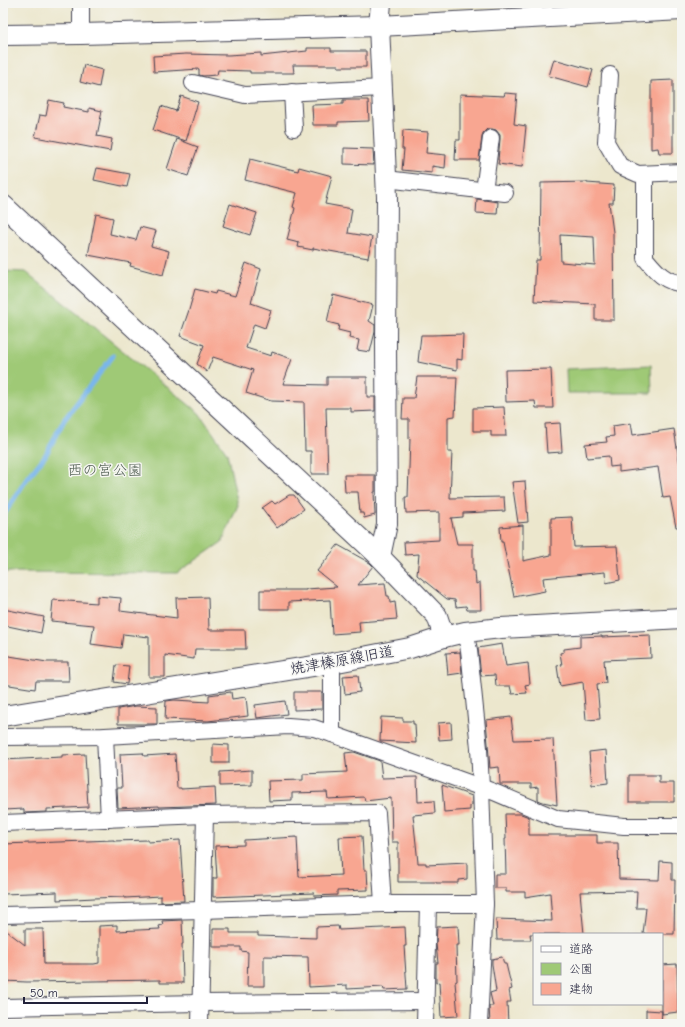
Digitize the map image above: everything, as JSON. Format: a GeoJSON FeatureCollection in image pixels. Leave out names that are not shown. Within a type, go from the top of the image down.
{"type":"FeatureCollection","features":[{"type":"Feature","properties":{"kind":"street"},"geometry":{"type":"LineString","coordinates":[[81,3],[81,34]]}},
{"type":"Feature","properties":{"kind":"street"},"geometry":{"type":"LineString","coordinates":[[380,557],[387,524],[386,178],[380,26],[381,3]]}},
{"type":"Feature","properties":{"kind":"street"},"geometry":{"type":"LineString","coordinates":[[3,34],[81,34],[380,26],[682,10]]}},
{"type":"Feature","properties":{"kind":"street"},"geometry":{"type":"LineString","coordinates":[[610,75],[606,142],[620,166],[638,174],[682,172]]}},
{"type":"Feature","properties":{"kind":"street"},"geometry":{"type":"LineString","coordinates":[[193,83],[245,95],[382,88]]}},
{"type":"Feature","properties":{"kind":"street"},"geometry":{"type":"LineString","coordinates":[[292,92],[294,128]]}},
{"type":"Feature","properties":{"kind":"street"},"geometry":{"type":"LineString","coordinates":[[484,191],[491,138]]}},
{"type":"Feature","properties":{"kind":"street"},"geometry":{"type":"LineString","coordinates":[[644,174],[645,258],[662,276],[676,283],[682,283]]}},
{"type":"Feature","properties":{"kind":"street"},"geometry":{"type":"LineString","coordinates":[[386,178],[505,194]]}},
{"type":"Feature","properties":{"kind":"street"},"geometry":{"type":"LineString","coordinates":[[3,205],[380,557],[437,616],[444,637]]}},
{"type":"Feature","properties":{"kind":"street","name":"焼津榛原線旧道"},"geometry":{"type":"LineString","coordinates":[[3,716],[332,663],[410,648],[465,632],[501,628],[682,618]]}},
{"type":"Feature","properties":{"kind":"street"},"geometry":{"type":"LineString","coordinates":[[465,632],[470,657],[479,748],[481,787],[485,904],[479,1024]]}},
{"type":"Feature","properties":{"kind":"street"},"geometry":{"type":"LineString","coordinates":[[332,663],[332,734]]}},
{"type":"Feature","properties":{"kind":"street"},"geometry":{"type":"LineString","coordinates":[[3,737],[104,736],[288,726],[314,728],[481,787],[558,819],[624,826],[682,826]]}},
{"type":"Feature","properties":{"kind":"street"},"geometry":{"type":"LineString","coordinates":[[104,736],[109,819]]}},
{"type":"Feature","properties":{"kind":"street"},"geometry":{"type":"LineString","coordinates":[[3,823],[205,815],[377,813],[383,904]]}},
{"type":"Feature","properties":{"kind":"street"},"geometry":{"type":"LineString","coordinates":[[200,1024],[205,815]]}},
{"type":"Feature","properties":{"kind":"street"},"geometry":{"type":"LineString","coordinates":[[3,914],[203,910],[383,904],[485,904]]}},
{"type":"Feature","properties":{"kind":"street"},"geometry":{"type":"LineString","coordinates":[[425,1024],[428,904]]}},
{"type":"Feature","properties":{"kind":"street"},"geometry":{"type":"LineString","coordinates":[[3,1007],[200,1003],[426,1001]]}},
{"type":"Feature","properties":{"kind":"green space","name":"西の宮公園"},"geometry":{"type":"Polygon","coordinates":[[[3,271],[26,272],[199,413],[227,453],[238,505],[222,542],[177,573],[3,572],[3,271]]]}},
{"type":"Feature","properties":{"kind":"green space"},"geometry":{"type":"Polygon","coordinates":[[[651,365],[652,393],[567,393],[566,369],[651,365]]]}},
{"type":"Feature","properties":{"kind":"building"},"geometry":{"type":"Polygon","coordinates":[[[307,48],[331,48],[331,51],[366,51],[366,67],[338,67],[338,65],[293,65],[294,73],[250,73],[250,71],[218,70],[217,75],[203,76],[199,75],[199,69],[154,72],[153,56],[261,53],[261,56],[307,51],[307,48]]]}},
{"type":"Feature","properties":{"kind":"building"},"geometry":{"type":"Polygon","coordinates":[[[554,59],[593,70],[588,87],[549,76],[554,59]]]}},
{"type":"Feature","properties":{"kind":"building"},"geometry":{"type":"Polygon","coordinates":[[[84,65],[102,70],[99,87],[80,82],[84,65]]]}},
{"type":"Feature","properties":{"kind":"building"},"geometry":{"type":"Polygon","coordinates":[[[673,80],[673,153],[659,153],[658,148],[651,149],[651,81],[673,80]]]}},
{"type":"Feature","properties":{"kind":"building"},"geometry":{"type":"Polygon","coordinates":[[[505,93],[517,94],[514,124],[526,126],[522,167],[498,164],[500,135],[496,130],[492,129],[487,129],[483,133],[479,160],[455,160],[456,140],[460,140],[460,94],[504,96],[505,93]]]}},
{"type":"Feature","properties":{"kind":"building"},"geometry":{"type":"Polygon","coordinates":[[[181,96],[198,102],[186,141],[153,130],[161,106],[176,111],[181,96]]]}},
{"type":"Feature","properties":{"kind":"building"},"geometry":{"type":"Polygon","coordinates":[[[49,100],[64,103],[63,107],[89,112],[89,108],[102,111],[97,136],[112,139],[110,151],[35,137],[40,115],[46,116],[49,100]]]}},
{"type":"Feature","properties":{"kind":"building"},"geometry":{"type":"Polygon","coordinates":[[[343,100],[368,100],[369,121],[338,122],[338,125],[313,125],[312,105],[343,104],[343,100]]]}},
{"type":"Feature","properties":{"kind":"building"},"geometry":{"type":"Polygon","coordinates":[[[403,130],[428,132],[426,153],[446,155],[445,168],[432,166],[432,173],[402,170],[404,149],[402,149],[403,130]]]}},
{"type":"Feature","properties":{"kind":"building"},"geometry":{"type":"Polygon","coordinates":[[[177,139],[198,147],[188,176],[167,169],[177,139]]]}},
{"type":"Feature","properties":{"kind":"building"},"geometry":{"type":"Polygon","coordinates":[[[344,148],[373,149],[374,165],[344,164],[344,148]]]}},
{"type":"Feature","properties":{"kind":"building"},"geometry":{"type":"Polygon","coordinates":[[[250,159],[298,171],[299,167],[332,176],[325,204],[352,209],[348,233],[372,237],[368,258],[313,248],[313,250],[298,247],[299,243],[287,240],[297,193],[245,180],[250,159]]]}},
{"type":"Feature","properties":{"kind":"building"},"geometry":{"type":"Polygon","coordinates":[[[97,168],[130,174],[127,187],[94,180],[97,168]]]}},
{"type":"Feature","properties":{"kind":"building"},"geometry":{"type":"Polygon","coordinates":[[[587,182],[614,185],[613,203],[609,203],[613,232],[614,320],[595,320],[595,304],[534,301],[536,260],[540,260],[541,183],[587,182]],[[560,235],[561,262],[595,265],[594,237],[560,235]]]}},
{"type":"Feature","properties":{"kind":"building"},"geometry":{"type":"Polygon","coordinates":[[[477,199],[498,202],[497,214],[476,213],[477,199]]]}},
{"type":"Feature","properties":{"kind":"building"},"geometry":{"type":"Polygon","coordinates":[[[230,204],[257,213],[250,235],[223,226],[230,204]]]}},
{"type":"Feature","properties":{"kind":"building"},"geometry":{"type":"Polygon","coordinates":[[[96,214],[113,218],[110,234],[136,240],[140,227],[156,231],[151,246],[169,251],[163,275],[130,266],[131,263],[88,255],[96,214]]]}},
{"type":"Feature","properties":{"kind":"building"},"geometry":{"type":"Polygon","coordinates":[[[246,263],[261,269],[251,303],[271,310],[265,328],[254,324],[246,348],[271,356],[272,352],[292,359],[283,384],[327,385],[327,377],[367,377],[367,397],[375,397],[375,411],[351,412],[351,408],[326,408],[328,474],[311,474],[311,451],[305,451],[304,402],[271,401],[246,393],[253,370],[213,357],[207,372],[197,364],[204,345],[180,336],[195,289],[215,294],[216,291],[235,296],[246,263]]]}},
{"type":"Feature","properties":{"kind":"building"},"geometry":{"type":"Polygon","coordinates":[[[333,295],[373,305],[369,321],[375,325],[375,332],[370,352],[357,350],[359,340],[349,338],[350,333],[338,330],[339,325],[327,322],[333,295]]]}},
{"type":"Feature","properties":{"kind":"building"},"geometry":{"type":"Polygon","coordinates":[[[463,334],[462,360],[457,359],[457,370],[418,362],[421,335],[463,334]]]}},
{"type":"Feature","properties":{"kind":"building"},"geometry":{"type":"Polygon","coordinates":[[[551,369],[553,408],[536,408],[535,401],[506,402],[505,370],[551,369]]]}},
{"type":"Feature","properties":{"kind":"building"},"geometry":{"type":"Polygon","coordinates":[[[417,377],[457,377],[455,416],[448,417],[448,452],[452,452],[450,498],[504,497],[505,511],[463,513],[463,517],[451,518],[457,544],[473,544],[473,571],[475,571],[476,584],[480,582],[481,610],[467,610],[466,606],[456,607],[455,600],[447,599],[417,575],[419,554],[405,555],[404,542],[439,540],[439,512],[406,513],[405,497],[408,497],[410,439],[409,419],[402,419],[403,398],[414,398],[417,377]]]}},
{"type":"Feature","properties":{"kind":"building"},"geometry":{"type":"Polygon","coordinates":[[[504,407],[506,436],[491,436],[491,431],[473,431],[473,408],[504,407]]]}},
{"type":"Feature","properties":{"kind":"building"},"geometry":{"type":"Polygon","coordinates":[[[560,423],[562,452],[547,453],[545,424],[560,423]]]}},
{"type":"Feature","properties":{"kind":"building"},"geometry":{"type":"Polygon","coordinates":[[[631,423],[633,435],[674,429],[682,479],[682,527],[676,527],[670,497],[663,498],[658,467],[619,472],[619,466],[610,467],[609,456],[587,458],[585,444],[607,442],[606,437],[614,436],[613,426],[631,423]]]}},
{"type":"Feature","properties":{"kind":"building"},"geometry":{"type":"Polygon","coordinates":[[[344,475],[375,475],[375,515],[364,518],[363,513],[360,513],[358,492],[345,492],[344,475]]]}},
{"type":"Feature","properties":{"kind":"building"},"geometry":{"type":"Polygon","coordinates":[[[525,481],[528,522],[518,523],[512,482],[525,481]]]}},
{"type":"Feature","properties":{"kind":"building"},"geometry":{"type":"Polygon","coordinates":[[[289,495],[294,495],[304,509],[277,528],[262,508],[272,501],[275,504],[289,495]]]}},
{"type":"Feature","properties":{"kind":"building"},"geometry":{"type":"Polygon","coordinates":[[[572,517],[574,547],[617,546],[620,580],[606,583],[605,572],[543,578],[545,591],[514,597],[503,542],[501,542],[500,527],[523,525],[523,561],[551,555],[551,518],[572,517]]]}},
{"type":"Feature","properties":{"kind":"building"},"geometry":{"type":"Polygon","coordinates":[[[338,545],[373,566],[358,585],[385,583],[387,596],[389,596],[390,603],[395,602],[397,619],[359,622],[360,632],[332,634],[330,600],[289,602],[289,609],[260,609],[260,590],[306,590],[337,587],[317,571],[338,545]]]}},
{"type":"Feature","properties":{"kind":"building"},"geometry":{"type":"Polygon","coordinates":[[[97,596],[121,598],[120,611],[177,618],[176,598],[208,597],[209,630],[245,630],[246,649],[195,649],[194,659],[165,655],[165,677],[149,677],[149,637],[123,634],[121,648],[91,644],[94,625],[51,621],[53,600],[97,603],[97,596]]]}},
{"type":"Feature","properties":{"kind":"building"},"geometry":{"type":"Polygon","coordinates":[[[3,609],[44,617],[41,633],[3,625],[3,609]]]}},
{"type":"Feature","properties":{"kind":"building"},"geometry":{"type":"Polygon","coordinates":[[[650,635],[651,658],[604,660],[606,683],[597,684],[600,719],[586,720],[583,682],[560,686],[557,666],[562,665],[560,653],[564,652],[564,649],[580,647],[580,637],[650,635]]]}},
{"type":"Feature","properties":{"kind":"building"},"geometry":{"type":"Polygon","coordinates":[[[502,644],[506,666],[528,663],[530,684],[525,685],[527,693],[512,694],[510,686],[496,686],[495,675],[481,676],[478,648],[502,644]]]}},
{"type":"Feature","properties":{"kind":"building"},"geometry":{"type":"Polygon","coordinates":[[[460,652],[462,673],[448,675],[446,653],[460,652]]]}},
{"type":"Feature","properties":{"kind":"building"},"geometry":{"type":"Polygon","coordinates":[[[3,655],[47,662],[68,662],[69,681],[36,681],[35,689],[3,684],[3,655]]]}},
{"type":"Feature","properties":{"kind":"building"},"geometry":{"type":"Polygon","coordinates":[[[116,665],[129,666],[127,684],[114,682],[116,665]]]}},
{"type":"Feature","properties":{"kind":"building"},"geometry":{"type":"Polygon","coordinates":[[[358,675],[360,692],[345,694],[343,676],[358,675]]]}},
{"type":"Feature","properties":{"kind":"building"},"geometry":{"type":"Polygon","coordinates":[[[231,692],[232,699],[246,697],[248,716],[208,721],[165,719],[166,701],[209,702],[209,695],[231,692]]]}},
{"type":"Feature","properties":{"kind":"building"},"geometry":{"type":"Polygon","coordinates":[[[294,692],[322,692],[322,709],[294,710],[294,692]]]}},
{"type":"Feature","properties":{"kind":"building"},"geometry":{"type":"Polygon","coordinates":[[[285,701],[287,714],[257,718],[255,705],[285,701]]]}},
{"type":"Feature","properties":{"kind":"building"},"geometry":{"type":"Polygon","coordinates":[[[136,706],[157,707],[157,724],[118,724],[118,709],[136,706]]]}},
{"type":"Feature","properties":{"kind":"building"},"geometry":{"type":"Polygon","coordinates":[[[381,717],[403,718],[403,721],[413,721],[413,724],[415,724],[416,743],[380,741],[381,717]]]}},
{"type":"Feature","properties":{"kind":"building"},"geometry":{"type":"Polygon","coordinates":[[[511,717],[514,740],[553,739],[557,805],[538,800],[538,787],[531,788],[531,784],[500,784],[499,767],[490,768],[486,720],[511,717]]]}},
{"type":"Feature","properties":{"kind":"building"},"geometry":{"type":"Polygon","coordinates":[[[451,722],[452,739],[439,740],[438,723],[451,722]]]}},
{"type":"Feature","properties":{"kind":"building"},"geometry":{"type":"Polygon","coordinates":[[[213,744],[229,745],[229,763],[213,763],[213,744]]]}},
{"type":"Feature","properties":{"kind":"building"},"geometry":{"type":"Polygon","coordinates":[[[606,750],[608,783],[592,785],[589,752],[606,750]]]}},
{"type":"Feature","properties":{"kind":"building"},"geometry":{"type":"Polygon","coordinates":[[[354,752],[380,761],[382,778],[417,777],[418,802],[434,801],[435,813],[413,815],[418,863],[426,863],[426,865],[467,863],[467,879],[458,880],[458,883],[398,882],[398,842],[392,842],[391,798],[365,801],[364,797],[328,799],[327,792],[292,793],[292,800],[269,801],[268,781],[303,780],[303,774],[347,772],[345,753],[354,752]]]}},
{"type":"Feature","properties":{"kind":"building"},"geometry":{"type":"Polygon","coordinates":[[[143,753],[144,756],[175,754],[177,788],[215,787],[216,805],[118,808],[117,788],[122,788],[120,754],[143,753]]]}},
{"type":"Feature","properties":{"kind":"building"},"geometry":{"type":"Polygon","coordinates":[[[85,754],[88,807],[47,809],[47,812],[24,813],[24,809],[3,810],[3,760],[62,757],[62,755],[85,754]]]}},
{"type":"Feature","properties":{"kind":"building"},"geometry":{"type":"Polygon","coordinates":[[[252,770],[252,785],[220,786],[220,772],[252,770]]]}},
{"type":"Feature","properties":{"kind":"building"},"geometry":{"type":"Polygon","coordinates":[[[629,775],[659,775],[659,783],[674,783],[674,802],[629,802],[629,775]]]}},
{"type":"Feature","properties":{"kind":"building"},"geometry":{"type":"Polygon","coordinates":[[[442,785],[472,796],[472,805],[470,806],[470,810],[444,812],[442,785]]]}},
{"type":"Feature","properties":{"kind":"building"},"geometry":{"type":"Polygon","coordinates":[[[505,814],[521,814],[529,817],[529,835],[597,835],[597,843],[618,843],[619,879],[659,880],[660,861],[672,862],[672,880],[675,880],[674,934],[643,933],[646,908],[636,908],[637,891],[580,892],[584,933],[533,933],[530,934],[531,940],[497,940],[496,919],[552,921],[550,893],[525,897],[525,892],[506,892],[506,888],[495,888],[495,874],[506,874],[505,814]]]}},
{"type":"Feature","properties":{"kind":"building"},"geometry":{"type":"Polygon","coordinates":[[[362,836],[364,870],[367,870],[368,890],[337,891],[337,895],[314,896],[314,893],[213,897],[213,878],[217,878],[215,846],[244,845],[244,840],[297,837],[299,877],[341,875],[339,837],[362,836]]]}},
{"type":"Feature","properties":{"kind":"building"},"geometry":{"type":"Polygon","coordinates":[[[148,840],[148,842],[180,840],[184,901],[161,902],[161,896],[57,900],[57,892],[3,894],[3,844],[148,840]]]}},
{"type":"Feature","properties":{"kind":"building"},"geometry":{"type":"Polygon","coordinates":[[[182,920],[183,983],[160,983],[160,980],[3,981],[3,928],[25,945],[25,929],[43,929],[44,964],[94,964],[99,963],[99,926],[117,925],[117,931],[160,929],[159,926],[163,925],[162,921],[182,920]]]}},
{"type":"Feature","properties":{"kind":"building"},"geometry":{"type":"Polygon","coordinates":[[[338,926],[339,930],[405,927],[406,946],[404,946],[407,989],[384,990],[383,987],[347,989],[347,985],[309,987],[308,957],[264,956],[264,986],[247,986],[248,952],[241,951],[241,947],[213,947],[213,929],[230,929],[230,933],[258,933],[258,936],[316,938],[316,927],[338,926]]]}},
{"type":"Feature","properties":{"kind":"building"},"geometry":{"type":"Polygon","coordinates":[[[458,926],[459,945],[456,945],[457,981],[455,982],[458,1016],[441,1017],[439,982],[436,983],[436,963],[438,963],[436,944],[437,927],[458,926]]]}},
{"type":"Feature","properties":{"kind":"building"},"geometry":{"type":"Polygon","coordinates":[[[502,957],[504,964],[506,964],[512,989],[509,990],[511,1002],[507,1002],[508,1024],[490,1024],[489,1006],[493,1006],[490,993],[496,991],[492,959],[502,957]]]}},
{"type":"Feature","properties":{"kind":"building"},"geometry":{"type":"Polygon","coordinates":[[[677,964],[678,1012],[662,1014],[663,965],[677,964]]]}},
{"type":"Feature","properties":{"kind":"building"},"geometry":{"type":"Polygon","coordinates":[[[646,1010],[662,1011],[661,1024],[646,1024],[646,1010]]]}},
{"type":"Feature","properties":{"kind":"waterway"},"geometry":{"type":"LineString","coordinates":[[3,516],[26,480],[45,456],[64,420],[113,356]]}}]}
